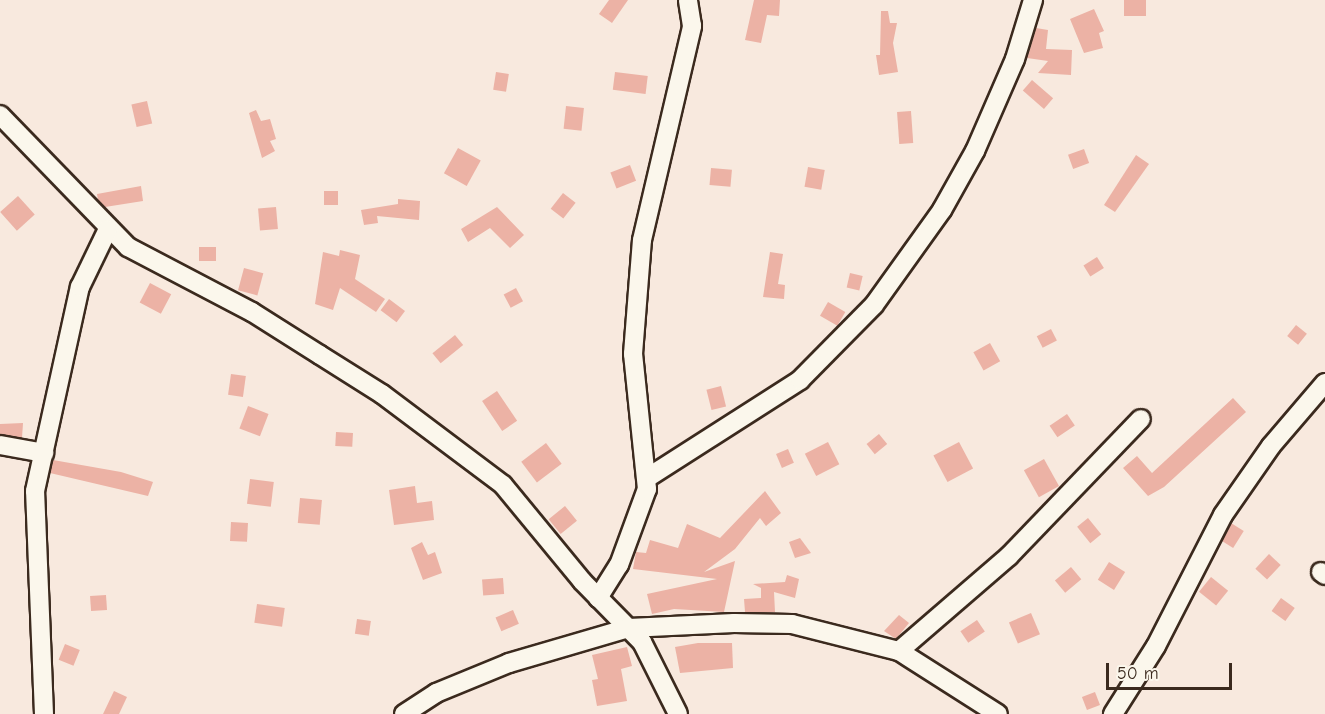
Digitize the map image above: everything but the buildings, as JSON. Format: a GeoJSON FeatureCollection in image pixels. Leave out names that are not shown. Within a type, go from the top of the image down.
{"type":"FeatureCollection","features":[{"type":"Feature","properties":{"kind":"street"},"geometry":{"type":"LineString","coordinates":[[598,598],[619,565],[648,478],[633,354],[642,240],[692,26],[688,0]]}},
{"type":"Feature","properties":{"kind":"street"},"geometry":{"type":"LineString","coordinates":[[648,478],[800,380],[874,305],[942,210],[975,152],[1015,59],[1033,0]]}},
{"type":"Feature","properties":{"kind":"street"},"geometry":{"type":"LineString","coordinates":[[0,115],[108,229],[136,252],[252,312],[382,394],[477,465],[524,508],[598,598],[629,628],[655,662],[678,714]]}},
{"type":"Feature","properties":{"kind":"street"},"geometry":{"type":"LineString","coordinates":[[44,714],[36,580],[40,549],[33,507],[80,287],[108,229]]}},
{"type":"Feature","properties":{"kind":"street"},"geometry":{"type":"LineString","coordinates":[[1113,714],[1156,646],[1223,515],[1271,446],[1325,383]]}},
{"type":"Feature","properties":{"kind":"street"},"geometry":{"type":"LineString","coordinates":[[899,651],[1008,556],[1141,419]]}},
{"type":"Feature","properties":{"kind":"street"},"geometry":{"type":"LineString","coordinates":[[0,445],[44,453]]}},
{"type":"Feature","properties":{"kind":"street"},"geometry":{"type":"LineString","coordinates":[[404,714],[436,693],[508,663],[629,628],[792,624],[899,651],[998,714]]}}]}
